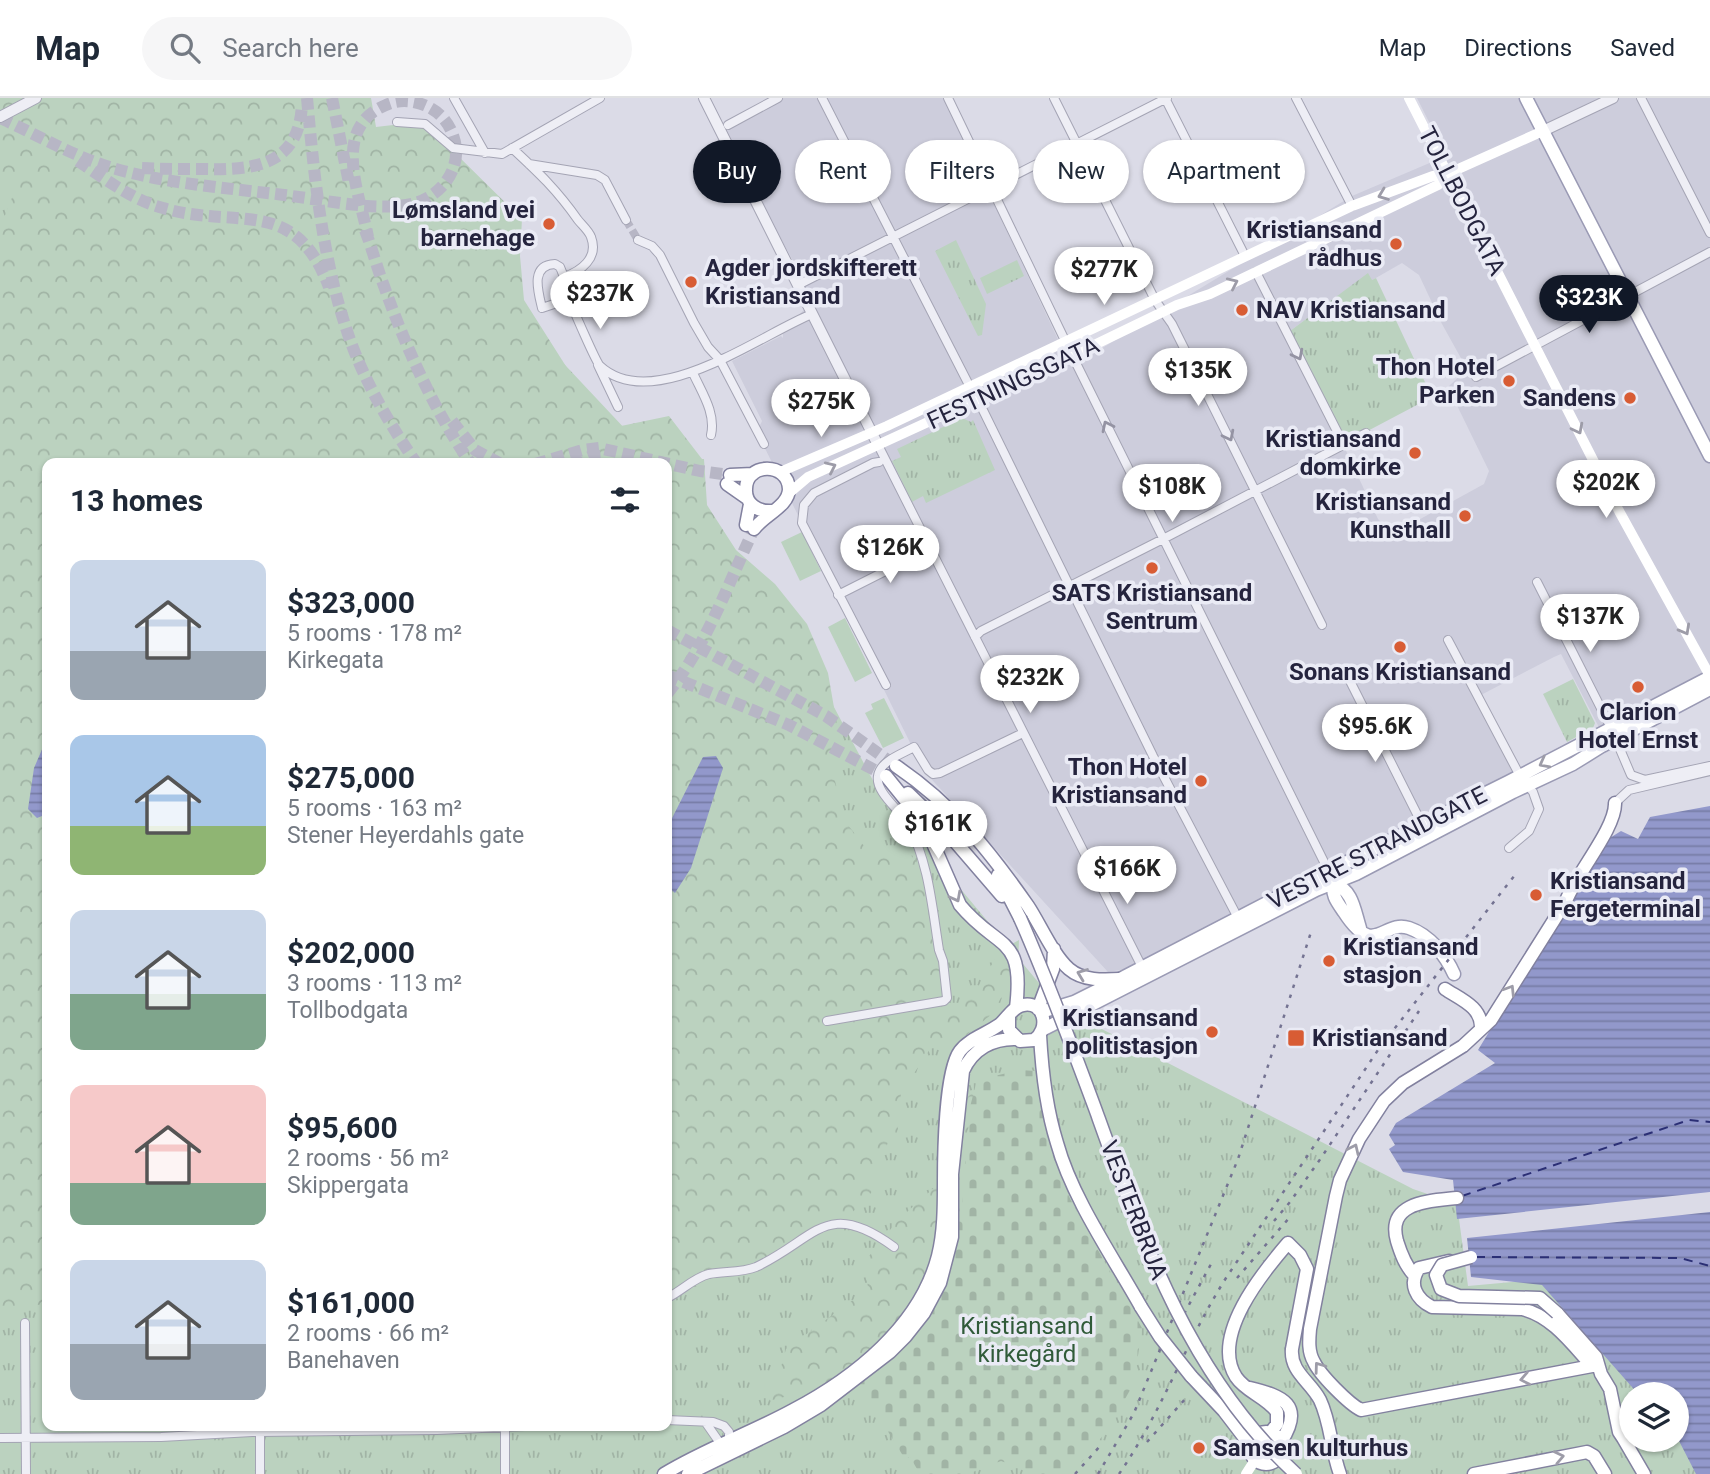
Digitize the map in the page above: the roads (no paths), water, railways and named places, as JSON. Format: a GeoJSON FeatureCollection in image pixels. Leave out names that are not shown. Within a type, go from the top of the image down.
{"type":"FeatureCollection","features":[{"type":"Feature","properties":{"kind":"main road","name":"TOLLBODGATA"},"geometry":{"type":"LineString","coordinates":[[1409,98],[1619,511],[1710,676]]}},
{"type":"Feature","properties":{"kind":"main road"},"geometry":{"type":"LineString","coordinates":[[1527,98],[1710,456]]}},
{"type":"Feature","properties":{"kind":"main road","name":"FESTNINGSGATA"},"geometry":{"type":"LineString","coordinates":[[780,472],[873,433],[1352,206],[1433,176],[1447,174],[1543,131]]}},
{"type":"Feature","properties":{"kind":"main road","name":"FESTNINGSGATA"},"geometry":{"type":"LineString","coordinates":[[788,494],[808,477],[978,400],[1163,311],[1210,294],[1438,185],[1447,174]]}},
{"type":"Feature","properties":{"kind":"main road"},"geometry":{"type":"LineString","coordinates":[[752,474],[746,483],[749,501],[750,527],[780,507],[788,494],[787,482],[780,472],[763,468],[752,474],[728,480],[749,501],[762,511],[772,511]]}},
{"type":"Feature","properties":{"kind":"main road","name":"VESTRE STRANDGATE"},"geometry":{"type":"LineString","coordinates":[[1613,734],[1710,676]]}},
{"type":"Feature","properties":{"kind":"main road","name":"VESTRE STRANDGATE"},"geometry":{"type":"LineString","coordinates":[[1039,1010],[1074,1002],[1238,918],[1332,877],[1613,734],[1710,689]]}},
{"type":"Feature","properties":{"kind":"main road"},"geometry":{"type":"LineString","coordinates":[[1020,918],[999,878],[970,838],[896,766],[943,801],[990,854],[1039,922],[1067,968],[1099,980],[1120,979]]}},
{"type":"Feature","properties":{"kind":"main road"},"geometry":{"type":"LineString","coordinates":[[1020,918],[940,824],[886,776],[924,823],[960,905],[1011,951],[1016,960],[1019,982],[1009,1030],[1020,1040],[1042,1073]]}},
{"type":"Feature","properties":{"kind":"main road"},"geometry":{"type":"LineString","coordinates":[[1615,803],[1614,818],[1572,885],[1566,901],[1491,1020],[1463,1046],[1403,1083],[1384,1101],[1359,1139],[1340,1180],[1336,1196],[1310,1329],[1309,1347],[1314,1363],[1351,1405],[1361,1410],[1595,1366],[1606,1369],[1617,1385],[1626,1431],[1623,1438],[1644,1474]]}},
{"type":"Feature","properties":{"kind":"main road","name":"VESTRE STRANDGATE"},"geometry":{"type":"LineString","coordinates":[[1332,877],[1350,896],[1361,931],[1377,936],[1402,927],[1410,929],[1442,953],[1454,974]]}},
{"type":"Feature","properties":{"kind":"main road","name":"VESTRE STRANDGATE"},"geometry":{"type":"LineString","coordinates":[[1042,1032],[1267,915],[1332,877]]}},
{"type":"Feature","properties":{"kind":"main road","name":"VESTERBRUA"},"geometry":{"type":"LineString","coordinates":[[1020,918],[1062,1017],[1139,1230],[1170,1299],[1189,1336],[1226,1394],[1294,1474]]}},
{"type":"Feature","properties":{"kind":"main road"},"geometry":{"type":"LineString","coordinates":[[1039,1010],[1053,969],[1054,948]]}},
{"type":"Feature","properties":{"kind":"main road"},"geometry":{"type":"LineString","coordinates":[[1444,989],[1477,1012],[1481,1028]]}},
{"type":"Feature","properties":{"kind":"main road"},"geometry":{"type":"LineString","coordinates":[[664,1474],[726,1446],[834,1384],[878,1349],[913,1312],[930,1279],[941,1242],[953,1062],[965,1045],[1027,1005],[1039,1010],[1045,1020],[1042,1032],[1042,1073],[1057,1144],[1070,1179],[1142,1307],[1160,1337],[1191,1376],[1224,1410],[1304,1474]]}},
{"type":"Feature","properties":{"kind":"main road"},"geometry":{"type":"LineString","coordinates":[[688,1474],[726,1446],[784,1427],[839,1392],[905,1337],[924,1313],[944,1271],[952,1237],[953,1174],[963,1071],[971,1057],[989,1044],[1005,1039],[1034,1040],[1042,1032]]}},
{"type":"Feature","properties":{"kind":"main road"},"geometry":{"type":"LineString","coordinates":[[1414,1275],[1405,1263],[1396,1237],[1395,1226],[1399,1218],[1406,1208],[1412,1205],[1457,1198]]}},
{"type":"Feature","properties":{"kind":"main road"},"geometry":{"type":"LineString","coordinates":[[1245,1387],[1271,1393],[1282,1398],[1288,1405],[1292,1421],[1279,1452],[1265,1464],[1251,1456],[1259,1437],[1277,1424],[1277,1412],[1245,1387],[1233,1372],[1229,1351],[1236,1321],[1253,1288],[1288,1242],[1300,1255],[1307,1269],[1292,1361],[1318,1396],[1324,1410],[1340,1474]]}},
{"type":"Feature","properties":{"kind":"main road"},"geometry":{"type":"LineString","coordinates":[[1471,1257],[1447,1262],[1438,1268],[1436,1280],[1441,1289],[1459,1296],[1541,1298],[1596,1357],[1595,1366],[1553,1324],[1533,1312],[1522,1309],[1432,1307],[1417,1297],[1414,1275],[1419,1268],[1426,1265],[1471,1257]]}},
{"type":"Feature","properties":{"kind":"main road"},"geometry":{"type":"LineString","coordinates":[[1279,1452],[1294,1474]]}},
{"type":"Feature","properties":{"kind":"main road"},"geometry":{"type":"LineString","coordinates":[[1474,1474],[1584,1452],[1594,1456],[1605,1474]]}},
{"type":"Feature","properties":{"kind":"main road"},"geometry":{"type":"LineString","coordinates":[[1246,1474],[1255,1460]]}},
{"type":"Feature","properties":{"kind":"street"},"geometry":{"type":"LineString","coordinates":[[0,117],[36,98]]}},
{"type":"Feature","properties":{"kind":"street"},"geometry":{"type":"LineString","coordinates":[[454,98],[485,153]]}},
{"type":"Feature","properties":{"kind":"street"},"geometry":{"type":"LineString","coordinates":[[397,122],[425,124],[453,148],[502,154],[585,101],[600,98]]}},
{"type":"Feature","properties":{"kind":"street"},"geometry":{"type":"LineString","coordinates":[[704,98],[1142,967]]}},
{"type":"Feature","properties":{"kind":"street"},"geometry":{"type":"LineString","coordinates":[[728,125],[778,98]]}},
{"type":"Feature","properties":{"kind":"street"},"geometry":{"type":"LineString","coordinates":[[822,98],[970,387]]}},
{"type":"Feature","properties":{"kind":"street"},"geometry":{"type":"LineString","coordinates":[[948,98],[968,140]]}},
{"type":"Feature","properties":{"kind":"street"},"geometry":{"type":"LineString","coordinates":[[1054,98],[1075,140]]}},
{"type":"Feature","properties":{"kind":"street"},"geometry":{"type":"LineString","coordinates":[[1086,140],[1166,98],[1245,256]]}},
{"type":"Feature","properties":{"kind":"street"},"geometry":{"type":"LineString","coordinates":[[1296,98],[1352,206]]}},
{"type":"Feature","properties":{"kind":"street","name":"FESTNINGSGATA"},"geometry":{"type":"LineString","coordinates":[[1543,131],[1613,98]]}},
{"type":"Feature","properties":{"kind":"street"},"geometry":{"type":"LineString","coordinates":[[1641,98],[1710,233]]}},
{"type":"Feature","properties":{"kind":"street"},"geometry":{"type":"LineString","coordinates":[[512,148],[554,187],[591,238],[592,251],[587,263],[575,273],[564,277]]}},
{"type":"Feature","properties":{"kind":"street"},"geometry":{"type":"LineString","coordinates":[[529,164],[597,175],[604,180],[626,220]]}},
{"type":"Feature","properties":{"kind":"street"},"geometry":{"type":"LineString","coordinates":[[798,285],[960,203]]}},
{"type":"Feature","properties":{"kind":"street"},"geometry":{"type":"LineString","coordinates":[[999,203],[1332,877]]}},
{"type":"Feature","properties":{"kind":"street"},"geometry":{"type":"LineString","coordinates":[[1106,203],[1155,300],[1172,324],[1322,625]]}},
{"type":"Feature","properties":{"kind":"street"},"geometry":{"type":"LineString","coordinates":[[638,240],[652,246],[660,255],[694,323],[708,347],[720,360],[764,444]]}},
{"type":"Feature","properties":{"kind":"street"},"geometry":{"type":"LineString","coordinates":[[1476,377],[1710,252]]}},
{"type":"Feature","properties":{"kind":"street"},"geometry":{"type":"LineString","coordinates":[[569,299],[542,307],[536,281],[544,266],[555,264],[561,267],[569,299],[618,407]]}},
{"type":"Feature","properties":{"kind":"street"},"geometry":{"type":"LineString","coordinates":[[1256,272],[1344,445]]}},
{"type":"Feature","properties":{"kind":"street"},"geometry":{"type":"LineString","coordinates":[[598,365],[626,379],[646,382],[693,373],[812,314]]}},
{"type":"Feature","properties":{"kind":"street"},"geometry":{"type":"LineString","coordinates":[[693,373],[711,411],[714,423],[711,435]]}},
{"type":"Feature","properties":{"kind":"street"},"geometry":{"type":"LineString","coordinates":[[978,400],[1153,756],[1238,918]]}},
{"type":"Feature","properties":{"kind":"street"},"geometry":{"type":"LineString","coordinates":[[975,637],[981,631],[1366,433]]}},
{"type":"Feature","properties":{"kind":"street"},"geometry":{"type":"LineString","coordinates":[[879,463],[873,463],[814,493],[804,505],[802,523],[886,685]]}},
{"type":"Feature","properties":{"kind":"street"},"geometry":{"type":"LineString","coordinates":[[838,595],[931,548]]}},
{"type":"Feature","properties":{"kind":"street"},"geometry":{"type":"LineString","coordinates":[[1537,582],[1631,775],[1646,780],[1710,766]]}},
{"type":"Feature","properties":{"kind":"street"},"geometry":{"type":"LineString","coordinates":[[1448,640],[1537,801],[1538,816],[1529,831],[1509,848]]}},
{"type":"Feature","properties":{"kind":"street"},"geometry":{"type":"LineString","coordinates":[[1349,679],[1425,831]]}},
{"type":"Feature","properties":{"kind":"street"},"geometry":{"type":"LineString","coordinates":[[827,1021],[944,1001],[947,992],[929,883],[920,851],[908,823],[879,788],[877,780],[882,766],[914,747],[928,770],[933,774],[940,773],[1024,733]]}},
{"type":"Feature","properties":{"kind":"street"},"geometry":{"type":"LineString","coordinates":[[1615,803],[1629,790],[1710,772]]}},
{"type":"Feature","properties":{"kind":"street"},"geometry":{"type":"LineString","coordinates":[[672,1296],[698,1277],[755,1268],[808,1233],[826,1225],[842,1224],[868,1229],[894,1247]]}},
{"type":"Feature","properties":{"kind":"street"},"geometry":{"type":"LineString","coordinates":[[25,1323],[26,1474]]}},
{"type":"Feature","properties":{"kind":"street"},"geometry":{"type":"LineString","coordinates":[[672,1420],[713,1422],[724,1426],[729,1432],[726,1446]]}},
{"type":"Feature","properties":{"kind":"street"},"geometry":{"type":"LineString","coordinates":[[706,1423],[726,1446]]}},
{"type":"Feature","properties":{"kind":"street"},"geometry":{"type":"LineString","coordinates":[[0,1438],[174,1431]]}},
{"type":"Feature","properties":{"kind":"street"},"geometry":{"type":"LineString","coordinates":[[258,1431],[260,1474]]}},
{"type":"Feature","properties":{"kind":"street"},"geometry":{"type":"LineString","coordinates":[[505,1431],[505,1474]]}},
{"type":"Feature","properties":{"kind":"water"},"geometry":{"type":"Polygon","coordinates":[[[42,750],[42,816],[37,818],[28,809],[34,768],[42,750]]]}},
{"type":"Feature","properties":{"kind":"water"},"geometry":{"type":"Polygon","coordinates":[[[716,756],[723,768],[691,868],[675,893],[672,890],[672,818],[703,757],[716,756]]]}},
{"type":"Feature","properties":{"kind":"water"},"geometry":{"type":"Polygon","coordinates":[[[1710,806],[1710,1192],[1457,1219],[1453,1180],[1403,1172],[1389,1149],[1395,1145],[1389,1135],[1396,1123],[1495,1063],[1478,1050],[1605,841],[1621,831],[1638,839],[1650,817],[1710,806]]]}},
{"type":"Feature","properties":{"kind":"water"},"geometry":{"type":"Polygon","coordinates":[[[1710,1212],[1710,1474],[1696,1474],[1685,1452],[1689,1452],[1689,1382],[1628,1382],[1542,1285],[1471,1277],[1467,1238],[1710,1212]]]}},
{"type":"Feature","properties":{"kind":"tunnel"},"geometry":{"type":"LineString","coordinates":[[307,98],[320,216],[338,303],[368,383],[413,458]]}},
{"type":"Feature","properties":{"kind":"tunnel"},"geometry":{"type":"LineString","coordinates":[[332,98],[349,183]]}},
{"type":"Feature","properties":{"kind":"tunnel"},"geometry":{"type":"LineString","coordinates":[[0,118],[86,159],[136,174],[199,185],[350,204],[368,206],[385,207],[424,200],[445,183],[454,167],[456,148],[451,131],[441,116],[427,106],[410,101],[392,103],[369,116],[358,129],[353,164],[355,182],[360,201],[364,220],[368,237]]}},
{"type":"Feature","properties":{"kind":"tunnel"},"geometry":{"type":"LineString","coordinates":[[142,168],[239,168],[270,160],[282,153],[292,141],[299,125],[302,104]]}},
{"type":"Feature","properties":{"kind":"tunnel"},"geometry":{"type":"LineString","coordinates":[[78,161],[140,200],[163,208],[190,214],[260,221],[280,227],[299,239],[315,258],[329,287]]}},
{"type":"Feature","properties":{"kind":"tunnel"},"geometry":{"type":"LineString","coordinates":[[626,220],[638,240]]}},
{"type":"Feature","properties":{"kind":"tunnel"},"geometry":{"type":"LineString","coordinates":[[365,230],[411,355],[445,422],[467,458]]}},
{"type":"Feature","properties":{"kind":"tunnel"},"geometry":{"type":"LineString","coordinates":[[452,421],[475,450],[490,458]]}},
{"type":"Feature","properties":{"kind":"tunnel"},"geometry":{"type":"LineString","coordinates":[[556,458],[599,448],[643,458]]}},
{"type":"Feature","properties":{"kind":"tunnel"},"geometry":{"type":"LineString","coordinates":[[587,458],[602,456]]}},
{"type":"Feature","properties":{"kind":"tunnel"},"geometry":{"type":"LineString","coordinates":[[672,465],[730,475]]}},
{"type":"Feature","properties":{"kind":"tunnel"},"geometry":{"type":"LineString","coordinates":[[672,687],[705,635],[754,529]]}},
{"type":"Feature","properties":{"kind":"tunnel"},"geometry":{"type":"LineString","coordinates":[[672,633],[826,716],[896,766]]}},
{"type":"Feature","properties":{"kind":"tunnel"},"geometry":{"type":"LineString","coordinates":[[672,677],[789,725],[886,776]]}},
{"type":"Feature","properties":{"kind":"railway"},"geometry":{"type":"LineString","coordinates":[[1119,1474],[1148,1426],[1198,1326],[1226,1278],[1380,1047],[1515,875]]}},
{"type":"Feature","properties":{"kind":"railway"},"geometry":{"type":"LineString","coordinates":[[1098,1474],[1134,1413],[1238,1159],[1312,929]]}},
{"type":"Feature","properties":{"kind":"railway"},"geometry":{"type":"LineString","coordinates":[[1274,1221],[1321,1158],[1419,1011]]}},
{"type":"Feature","properties":{"kind":"railway"},"geometry":{"type":"LineString","coordinates":[[1237,1278],[1290,1217]]}},
{"type":"Feature","properties":{"kind":"railway"},"geometry":{"type":"LineString","coordinates":[[1184,1314],[1211,1264]]}},
{"type":"Feature","properties":{"kind":"railway"},"geometry":{"type":"LineString","coordinates":[[1147,1442],[1186,1398]]}},
{"type":"Feature","properties":{"kind":"railway"},"geometry":{"type":"LineString","coordinates":[[1075,1474],[1101,1445]]}},
{"type":"Feature","properties":{"kind":"place","name":"Lømsland vei barnehage"},"geometry":{"type":"Point","coordinates":[549,224]}},
{"type":"Feature","properties":{"kind":"place","name":"Kristiansand rådhus"},"geometry":{"type":"Point","coordinates":[1396,244]}},
{"type":"Feature","properties":{"kind":"place","name":"Agder jordskifterett Kristiansand"},"geometry":{"type":"Point","coordinates":[691,282]}},
{"type":"Feature","properties":{"kind":"place","name":"NAV Kristiansand"},"geometry":{"type":"Point","coordinates":[1242,310]}},
{"type":"Feature","properties":{"kind":"place","name":"Thon Hotel Parken"},"geometry":{"type":"Point","coordinates":[1509,381]}},
{"type":"Feature","properties":{"kind":"place","name":"Sandens"},"geometry":{"type":"Point","coordinates":[1630,398]}},
{"type":"Feature","properties":{"kind":"place","name":"Kristiansand domkirke"},"geometry":{"type":"Point","coordinates":[1415,453]}},
{"type":"Feature","properties":{"kind":"place","name":"Kristiansand Kunsthall"},"geometry":{"type":"Point","coordinates":[1465,516]}},
{"type":"Feature","properties":{"kind":"place","name":"SATS Kristiansand Sentrum"},"geometry":{"type":"Point","coordinates":[1152,568]}},
{"type":"Feature","properties":{"kind":"place","name":"Sonans Kristiansand"},"geometry":{"type":"Point","coordinates":[1400,647]}},
{"type":"Feature","properties":{"kind":"place","name":"Clarion Hotel Ernst"},"geometry":{"type":"Point","coordinates":[1638,687]}},
{"type":"Feature","properties":{"kind":"place","name":"Thon Hotel Kristiansand"},"geometry":{"type":"Point","coordinates":[1201,781]}},
{"type":"Feature","properties":{"kind":"place","name":"Kristiansand Fergeterminal"},"geometry":{"type":"Point","coordinates":[1536,895]}},
{"type":"Feature","properties":{"kind":"place","name":"Kristiansand stasjon"},"geometry":{"type":"Point","coordinates":[1329,961]}},
{"type":"Feature","properties":{"kind":"place","name":"Kristiansand politistasjon"},"geometry":{"type":"Point","coordinates":[1212,1032]}},
{"type":"Feature","properties":{"kind":"place","name":"Kristiansand"},"geometry":{"type":"Point","coordinates":[1296,1038]}},
{"type":"Feature","properties":{"kind":"place","name":"Samsen kulturhus"},"geometry":{"type":"Point","coordinates":[1199,1448]}},
{"type":"Feature","properties":{"kind":"park label","name":"Kristiansand kirkegård"},"geometry":{"type":"Point","coordinates":[1027,1340]}}]}
